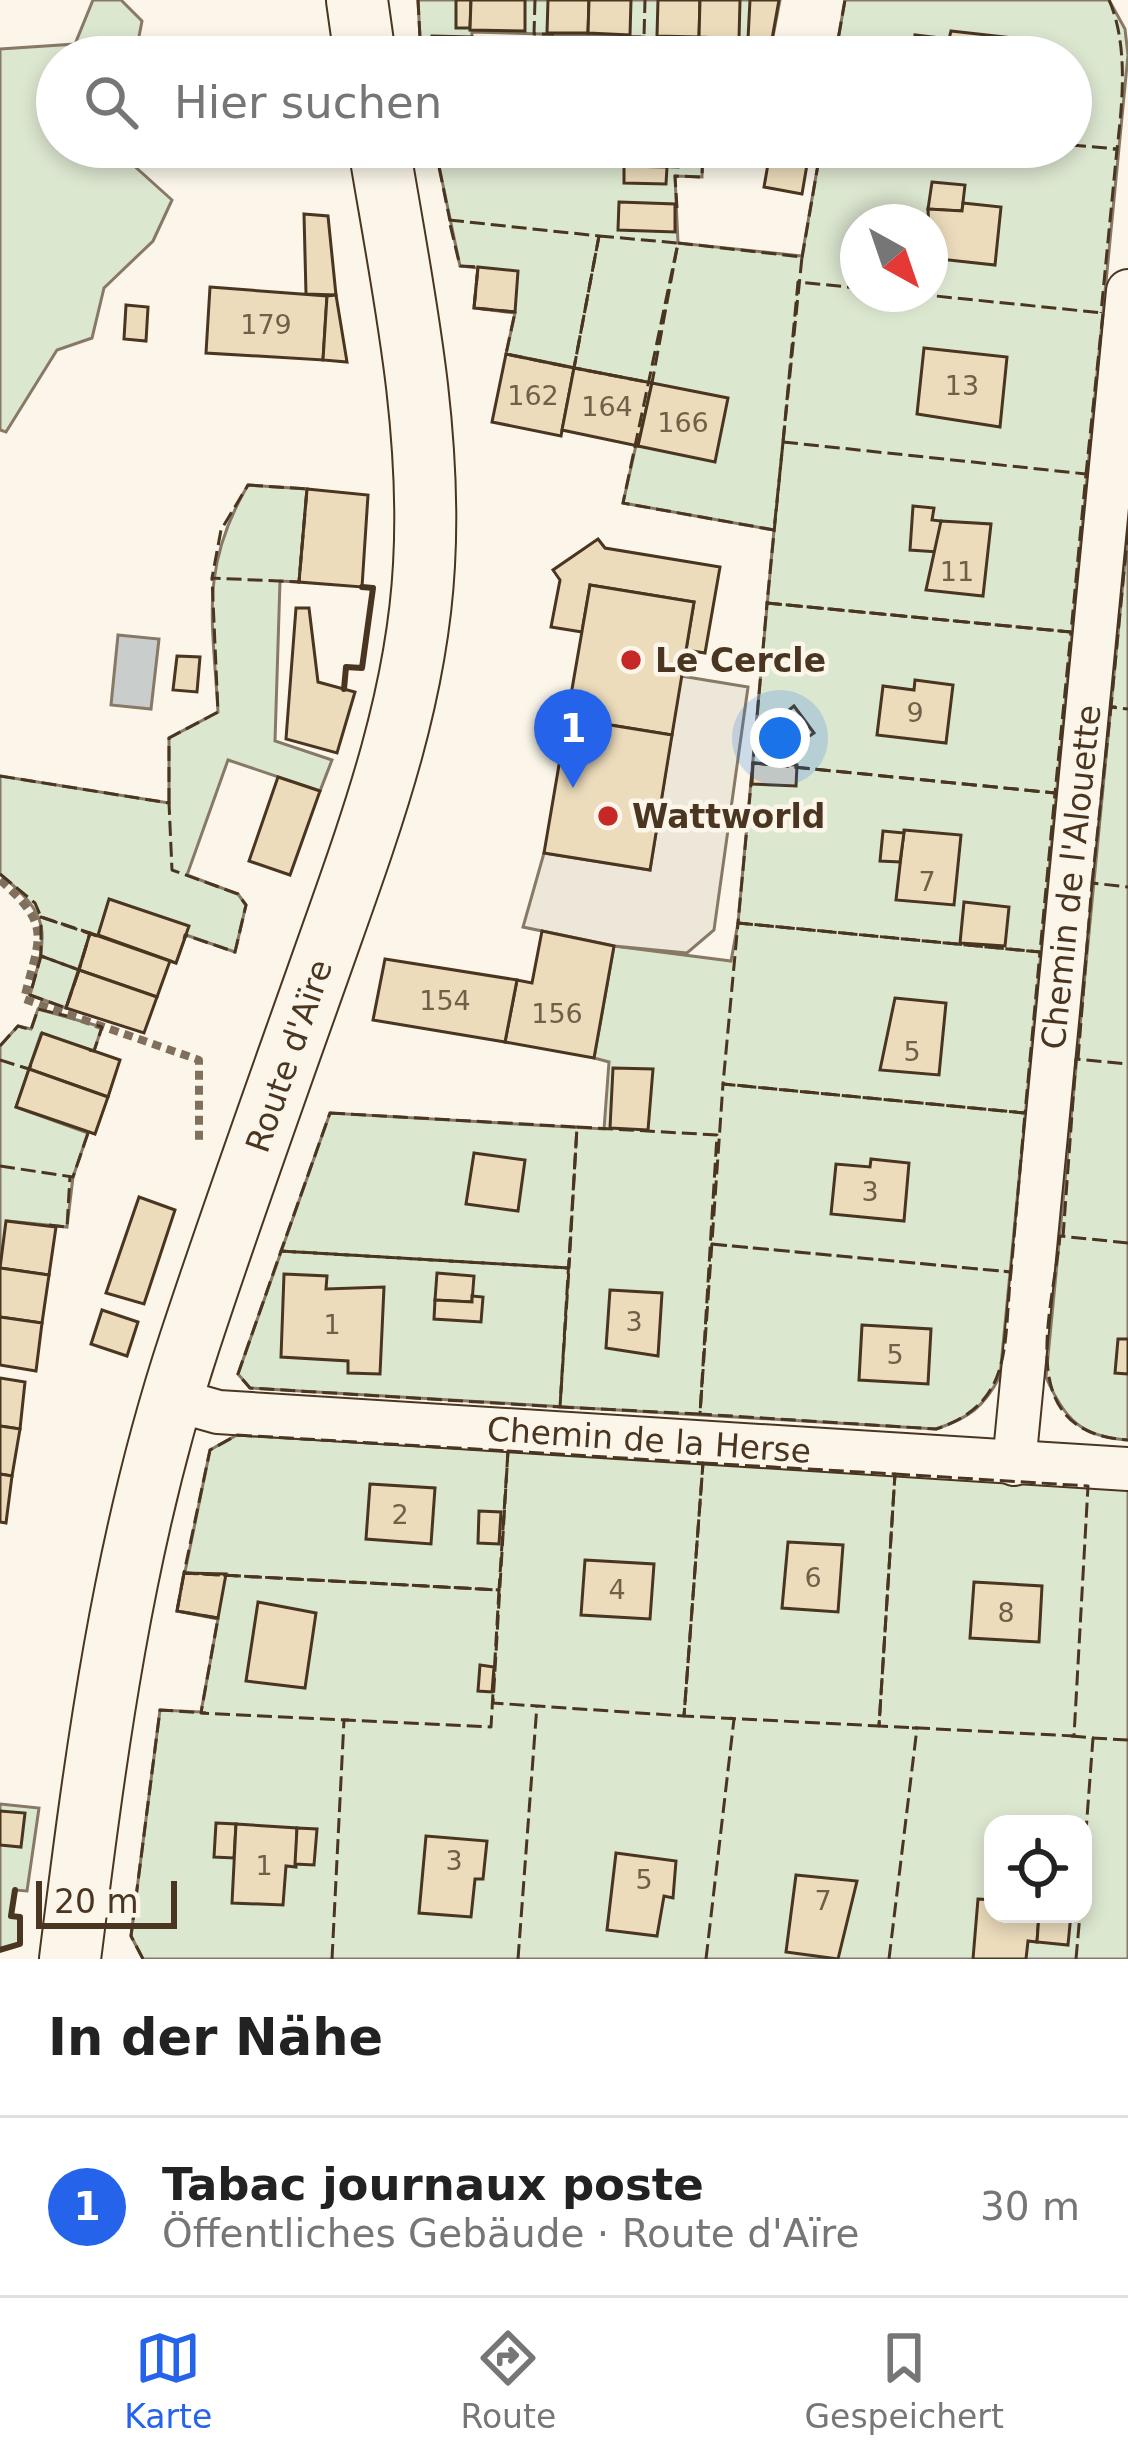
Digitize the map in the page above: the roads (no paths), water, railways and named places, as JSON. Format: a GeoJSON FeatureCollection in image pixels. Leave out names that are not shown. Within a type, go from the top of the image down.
{"type":"FeatureCollection","features":[{"type":"Feature","properties":{"kind":"street"},"geometry":{"type":"LineString","coordinates":[[357,0],[361,36]]}},
{"type":"Feature","properties":{"kind":"street","name":"Route d'Aïre"},"geometry":{"type":"LineString","coordinates":[[70,1959],[110,1660],[172,1399],[386,778],[415,645],[424,566],[423,437],[409,311],[383,168]]}},
{"type":"Feature","properties":{"kind":"street","name":"Chemin de l'Alouette"},"geometry":{"type":"LineString","coordinates":[[1014,1464],[1128,291]]}},
{"type":"Feature","properties":{"kind":"street","name":"Chemin de la Herse"},"geometry":{"type":"LineString","coordinates":[[172,1399],[218,1412],[1128,1469]]}},
{"type":"Feature","properties":{"kind":"place","name":"Le Cercle"},"geometry":{"type":"Point","coordinates":[631,660]}},
{"type":"Feature","properties":{"kind":"place","name":"Tabac journaux poste"},"geometry":{"type":"Point","coordinates":[573,788]}},
{"type":"Feature","properties":{"kind":"place","name":"Wattworld"},"geometry":{"type":"Point","coordinates":[608,816]}}]}
